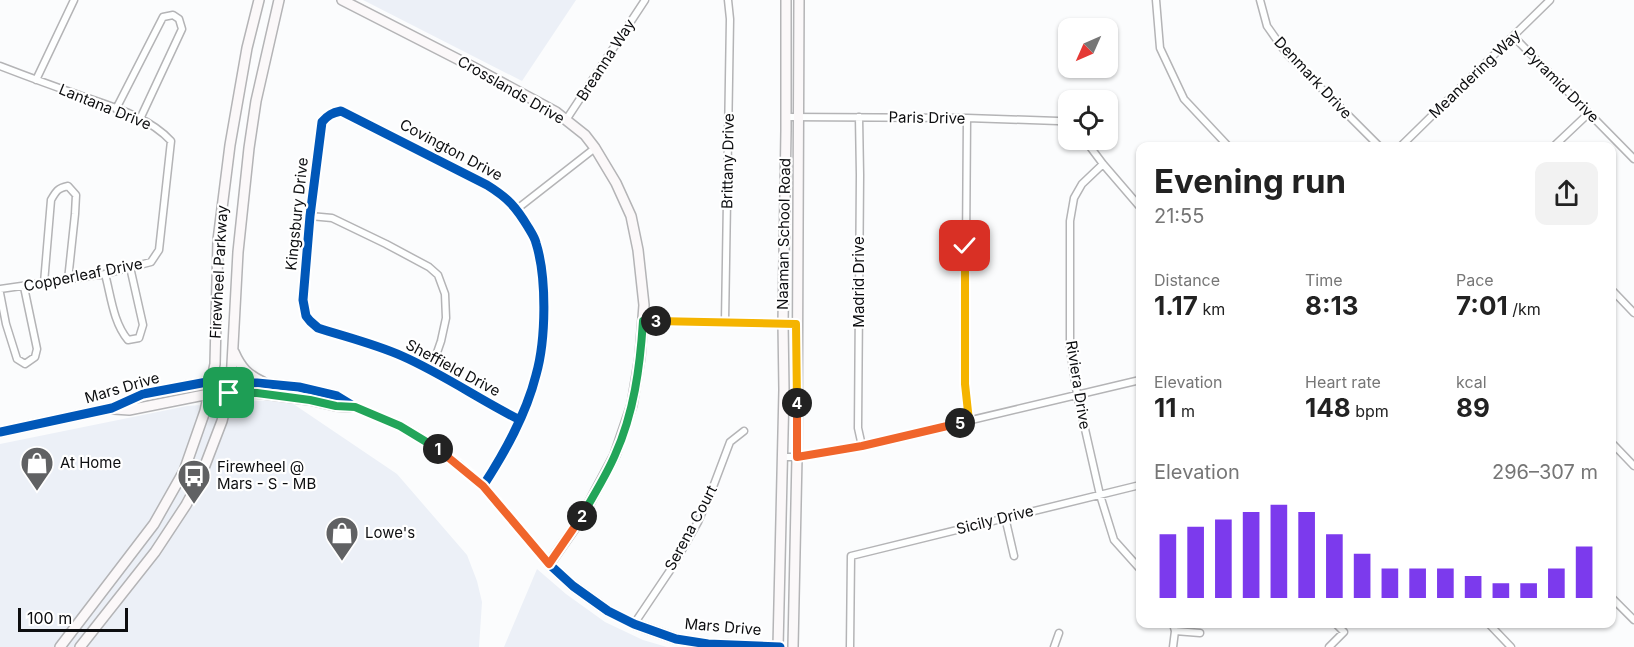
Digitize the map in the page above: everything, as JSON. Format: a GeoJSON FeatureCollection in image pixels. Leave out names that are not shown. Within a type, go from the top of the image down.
{"type":"FeatureCollection","features":[{"type":"Feature","properties":{"kind":"main road","name":"Firewheel Parkway"},"geometry":{"type":"LineString","coordinates":[[60,647],[154,524],[184,471],[199,433],[212,382],[218,240],[230,145],[247,48],[259,0]]}},
{"type":"Feature","properties":{"kind":"main road","name":"Firewheel Parkway"},"geometry":{"type":"LineString","coordinates":[[80,647],[166,535],[186,505],[199,481],[222,421],[231,383],[238,252],[249,148],[256,101],[279,0]]}},
{"type":"Feature","properties":{"kind":"main road","name":"Crosslands Drive"},"geometry":{"type":"LineString","coordinates":[[342,0],[556,112],[585,135],[595,148],[616,183],[631,216],[638,250],[644,304],[640,357],[632,405],[615,455],[582,517],[549,564]]}},
{"type":"Feature","properties":{"kind":"main road","name":"Naaman School Road"},"geometry":{"type":"LineString","coordinates":[[779,647],[779,546],[783,457],[786,0]]}},
{"type":"Feature","properties":{"kind":"main road","name":"Naaman School Road"},"geometry":{"type":"LineString","coordinates":[[794,647],[799,0]]}},
{"type":"Feature","properties":{"kind":"main road"},"geometry":{"type":"LineString","coordinates":[[232,349],[244,371],[268,384]]}},
{"type":"Feature","properties":{"kind":"main road","name":"Mars Drive"},"geometry":{"type":"LineString","coordinates":[[0,432],[112,408],[143,394],[212,382],[299,387],[337,396],[355,407],[400,426],[431,444],[458,464],[483,486],[549,564],[596,603],[654,632],[694,642],[779,647]]}},
{"type":"Feature","properties":{"kind":"main road","name":"Mars Drive"},"geometry":{"type":"LineString","coordinates":[[112,408],[129,410],[210,394],[229,393],[257,393],[355,407]]}},
{"type":"Feature","properties":{"kind":"main road"},"geometry":{"type":"LineString","coordinates":[[154,524],[166,535]]}},
{"type":"Feature","properties":{"kind":"street"},"geometry":{"type":"LineString","coordinates":[[36,80],[74,0]]}},
{"type":"Feature","properties":{"kind":"street","name":"Breanna Way"},"geometry":{"type":"LineString","coordinates":[[566,120],[645,0]]}},
{"type":"Feature","properties":{"kind":"street","name":"Brittany Drive"},"geometry":{"type":"LineString","coordinates":[[725,322],[730,19],[728,0]]}},
{"type":"Feature","properties":{"kind":"street"},"geometry":{"type":"LineString","coordinates":[[1156,0],[1160,48],[1184,99],[1224,142]]}},
{"type":"Feature","properties":{"kind":"street","name":"Denmark Drive"},"geometry":{"type":"LineString","coordinates":[[1260,0],[1267,26],[1286,53],[1375,142]]}},
{"type":"Feature","properties":{"kind":"street","name":"Meandering Way"},"geometry":{"type":"LineString","coordinates":[[1405,142],[1550,0]]}},
{"type":"Feature","properties":{"kind":"street"},"geometry":{"type":"LineString","coordinates":[[116,109],[163,17],[173,15],[179,19],[182,29],[140,119]]}},
{"type":"Feature","properties":{"kind":"street","name":"Pyramid Drive"},"geometry":{"type":"LineString","coordinates":[[1513,36],[1634,159]]}},
{"type":"Feature","properties":{"kind":"street","name":"Lantana Drive"},"geometry":{"type":"LineString","coordinates":[[0,66],[140,119],[162,132],[171,141],[159,250]]}},
{"type":"Feature","properties":{"kind":"street","name":"Covington Drive"},"geometry":{"type":"LineString","coordinates":[[327,116],[332,112],[341,111],[488,185],[502,194],[517,209],[536,242],[544,300],[541,349],[536,376],[507,448],[483,486]]}},
{"type":"Feature","properties":{"kind":"street"},"geometry":{"type":"LineString","coordinates":[[1558,142],[1589,113]]}},
{"type":"Feature","properties":{"kind":"street","name":"Kingsbury Drive"},"geometry":{"type":"LineString","coordinates":[[306,316],[303,300],[310,216],[322,122],[327,116]]}},
{"type":"Feature","properties":{"kind":"street","name":"Paris Drive"},"geometry":{"type":"LineString","coordinates":[[786,117],[1058,121]]}},
{"type":"Feature","properties":{"kind":"street","name":"Madrid Drive"},"geometry":{"type":"LineString","coordinates":[[859,117],[858,428],[862,446]]}},
{"type":"Feature","properties":{"kind":"street"},"geometry":{"type":"LineString","coordinates":[[967,118],[965,384],[969,421]]}},
{"type":"Feature","properties":{"kind":"street"},"geometry":{"type":"LineString","coordinates":[[517,209],[595,148]]}},
{"type":"Feature","properties":{"kind":"street"},"geometry":{"type":"LineString","coordinates":[[1092,150],[1136,202]]}},
{"type":"Feature","properties":{"kind":"street","name":"Riviera Drive"},"geometry":{"type":"LineString","coordinates":[[1103,164],[1082,184],[1074,198],[1070,221],[1070,349],[1077,394],[1100,495],[1114,540],[1136,565]]}},
{"type":"Feature","properties":{"kind":"street"},"geometry":{"type":"LineString","coordinates":[[44,283],[51,200],[59,188],[68,186],[76,195],[68,280]]}},
{"type":"Feature","properties":{"kind":"street"},"geometry":{"type":"LineString","coordinates":[[310,216],[332,219],[386,244],[429,267],[438,275],[445,294],[446,318],[431,370]]}},
{"type":"Feature","properties":{"kind":"street","name":"Copperleaf Drive"},"geometry":{"type":"LineString","coordinates":[[0,291],[105,274],[151,262],[159,250]]}},
{"type":"Feature","properties":{"kind":"street"},"geometry":{"type":"LineString","coordinates":[[105,274],[121,332],[128,340],[139,338],[143,325],[130,267]]}},
{"type":"Feature","properties":{"kind":"street"},"geometry":{"type":"LineString","coordinates":[[0,291],[6,324],[17,359],[25,364],[35,357],[37,349],[24,287]]}},
{"type":"Feature","properties":{"kind":"street"},"geometry":{"type":"LineString","coordinates":[[1616,294],[1634,312]]}},
{"type":"Feature","properties":{"kind":"street","name":"Sheffield Drive"},"geometry":{"type":"LineString","coordinates":[[306,316],[318,328],[401,355],[520,420]]}},
{"type":"Feature","properties":{"kind":"street"},"geometry":{"type":"LineString","coordinates":[[643,321],[796,324]]}},
{"type":"Feature","properties":{"kind":"street"},"geometry":{"type":"LineString","coordinates":[[783,457],[797,457],[862,446],[1136,381]]}},
{"type":"Feature","properties":{"kind":"street","name":"Serena Court"},"geometry":{"type":"LineString","coordinates":[[634,624],[671,569],[698,522],[730,442],[744,431]]}},
{"type":"Feature","properties":{"kind":"street"},"geometry":{"type":"LineString","coordinates":[[1616,447],[1634,466]]}},
{"type":"Feature","properties":{"kind":"street","name":"Sicily Drive"},"geometry":{"type":"LineString","coordinates":[[850,647],[851,556],[1136,486]]}},
{"type":"Feature","properties":{"kind":"street"},"geometry":{"type":"LineString","coordinates":[[1005,517],[1014,556]]}},
{"type":"Feature","properties":{"kind":"street"},"geometry":{"type":"LineString","coordinates":[[1616,602],[1634,620]]}},
{"type":"Feature","properties":{"kind":"street"},"geometry":{"type":"LineString","coordinates":[[1173,647],[1174,628]]}},
{"type":"Feature","properties":{"kind":"street"},"geometry":{"type":"LineString","coordinates":[[1178,628],[1200,633]]}},
{"type":"Feature","properties":{"kind":"street"},"geometry":{"type":"LineString","coordinates":[[1329,647],[1344,632],[1340,628]]}},
{"type":"Feature","properties":{"kind":"street"},"geometry":{"type":"LineString","coordinates":[[1492,628],[1511,647]]}},
{"type":"Feature","properties":{"kind":"street"},"geometry":{"type":"LineString","coordinates":[[1054,647],[1059,633]]}},
{"type":"Feature","properties":{"kind":"shaded area"},"geometry":{"type":"Polygon","coordinates":[[[363,0],[576,0],[522,81],[363,0]]]}},
{"type":"Feature","properties":{"kind":"shaded area"},"geometry":{"type":"Polygon","coordinates":[[[286,399],[397,474],[467,555],[482,602],[479,647],[0,647],[0,444],[187,406],[286,399]]]}},
{"type":"Feature","properties":{"kind":"shaded area"},"geometry":{"type":"Polygon","coordinates":[[[537,569],[566,594],[605,622],[643,640],[667,647],[504,647],[537,569]]]}},
{"type":"Feature","properties":{"kind":"cycle path"},"geometry":{"type":"LineString","coordinates":[[483,486],[521,419],[532,390],[539,361],[544,309],[540,257],[535,239],[515,208],[501,194],[487,185],[341,111],[330,115],[322,122],[310,216],[303,300],[306,316],[318,328],[381,348],[417,363],[520,420]]}},
{"type":"Feature","properties":{"kind":"cycle path"},"geometry":{"type":"LineString","coordinates":[[0,432],[112,408],[143,394],[207,382],[299,387],[337,396],[355,407],[400,426],[431,444],[458,464],[483,486],[549,564],[573,586],[608,611],[634,624],[676,639],[708,644],[780,647]]}},
{"type":"Feature","properties":{"kind":"place","name":"At Home"},"geometry":{"type":"Point","coordinates":[37,492]}},
{"type":"Feature","properties":{"kind":"place","name":"Firewheel @ Mars - S - MB"},"geometry":{"type":"Point","coordinates":[194,505]}},
{"type":"Feature","properties":{"kind":"place","name":"Lowe's"},"geometry":{"type":"Point","coordinates":[342,562]}},
{"type":"Feature","properties":{"kind":"route"},"geometry":{"type":"LineString","coordinates":[[229,393],[257,393],[355,407],[400,426],[431,444],[483,486],[549,564],[582,517],[615,455],[632,405],[643,321],[796,324],[797,457],[862,446],[969,421],[965,384],[965,246]]}}]}
